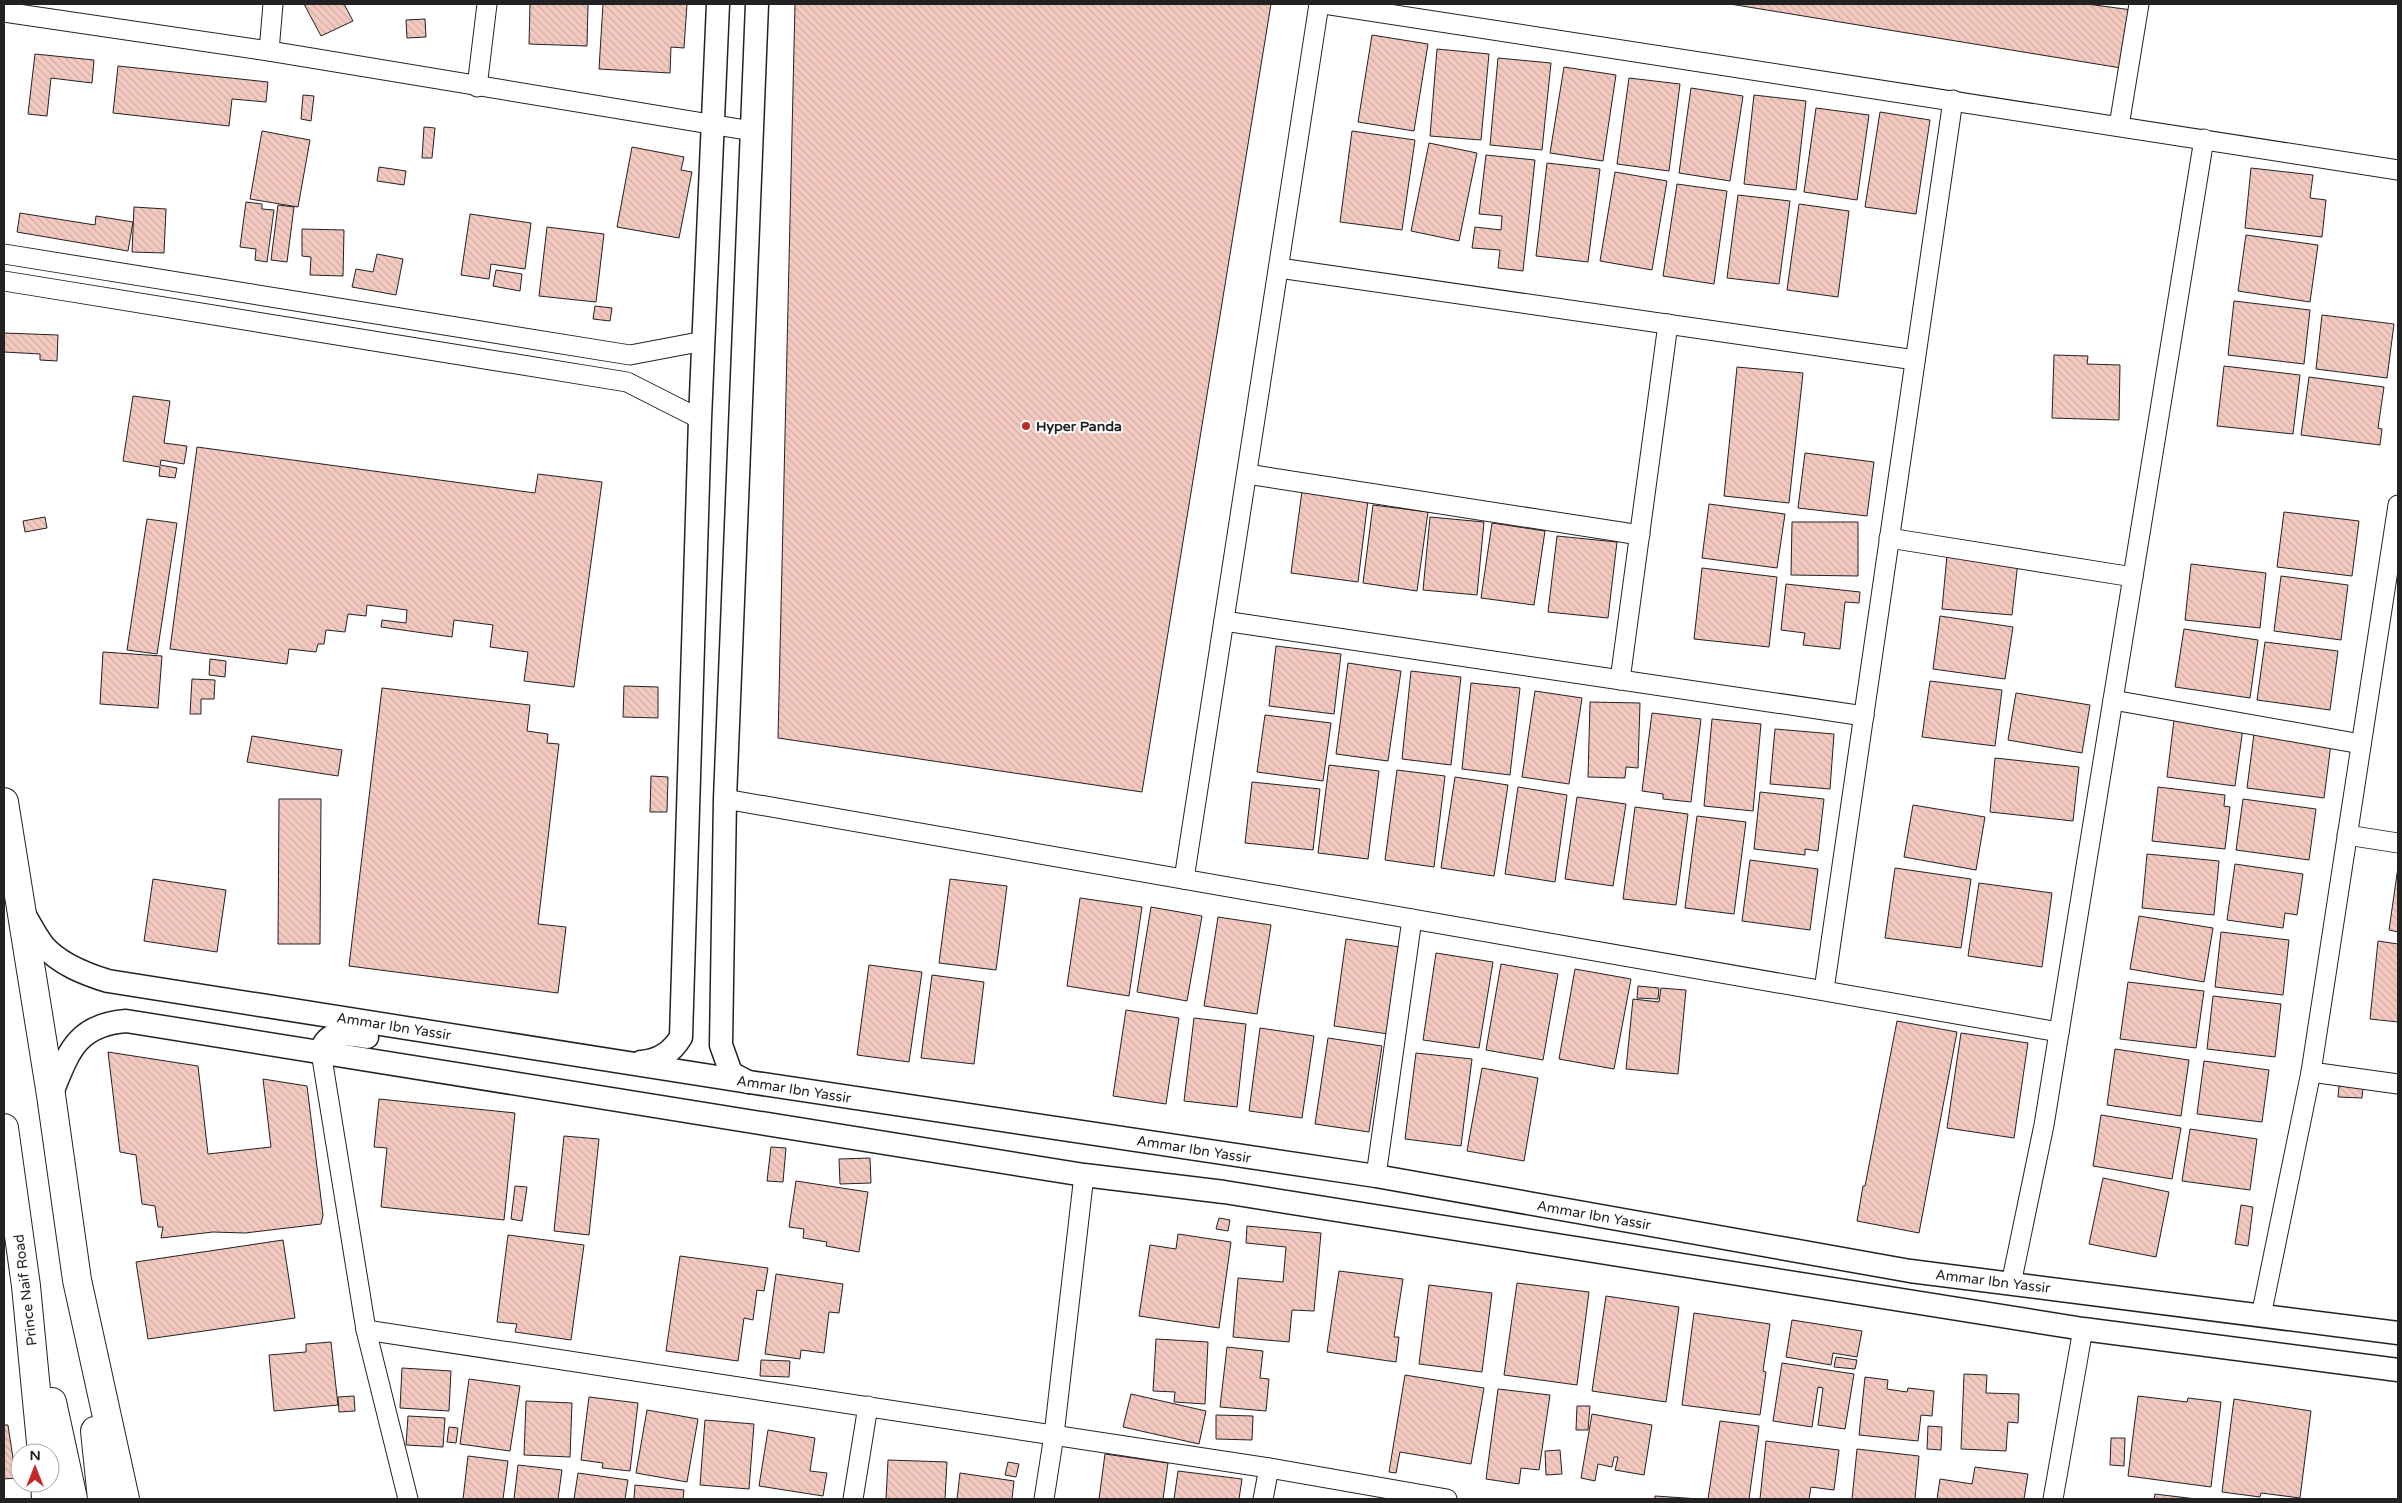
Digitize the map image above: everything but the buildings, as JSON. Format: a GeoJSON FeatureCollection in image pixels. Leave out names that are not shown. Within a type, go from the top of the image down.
{"type":"FeatureCollection","features":[{"type":"Feature","properties":{"kind":"main road"},"geometry":{"type":"LineString","coordinates":[[4,802],[51,1095],[77,1280],[102,1499]]}},
{"type":"Feature","properties":{"kind":"main road","name":"Prince Naif Road"},"geometry":{"type":"LineString","coordinates":[[4,1128],[26,1286],[41,1443]]}},
{"type":"Feature","properties":{"kind":"main road"},"geometry":{"type":"LineString","coordinates":[[77,1280],[125,1499]]}},
{"type":"Feature","properties":{"kind":"main road"},"geometry":{"type":"LineString","coordinates":[[26,1286],[73,1499]]}},
{"type":"Feature","properties":{"kind":"street"},"geometry":{"type":"LineString","coordinates":[[268,52],[273,4]]}},
{"type":"Feature","properties":{"kind":"street"},"geometry":{"type":"LineString","coordinates":[[477,87],[486,4]]}},
{"type":"Feature","properties":{"kind":"street"},"geometry":{"type":"LineString","coordinates":[[633,1063],[649,1062],[665,1055],[675,1047],[681,1037],[700,420],[718,4]]}},
{"type":"Feature","properties":{"kind":"street"},"geometry":{"type":"LineString","coordinates":[[749,1082],[731,1073],[721,1045],[725,799],[757,4]]}},
{"type":"Feature","properties":{"kind":"street"},"geometry":{"type":"LineString","coordinates":[[1184,879],[1319,4]]}},
{"type":"Feature","properties":{"kind":"street"},"geometry":{"type":"LineString","coordinates":[[1324,4],[2398,170]]}},
{"type":"Feature","properties":{"kind":"street"},"geometry":{"type":"LineString","coordinates":[[2119,126],[2139,4]]}},
{"type":"Feature","properties":{"kind":"street"},"geometry":{"type":"LineString","coordinates":[[4,12],[268,52],[752,132]]}},
{"type":"Feature","properties":{"kind":"street"},"geometry":{"type":"LineString","coordinates":[[1824,990],[1952,100]]}},
{"type":"Feature","properties":{"kind":"street"},"geometry":{"type":"LineString","coordinates":[[2012,1284],[2044,1125],[2204,139]]}},
{"type":"Feature","properties":{"kind":"street"},"geometry":{"type":"LineString","coordinates":[[4,254],[630,355],[704,340]]}},
{"type":"Feature","properties":{"kind":"street"},"geometry":{"type":"LineString","coordinates":[[1278,268],[1915,360]]}},
{"type":"Feature","properties":{"kind":"street"},"geometry":{"type":"LineString","coordinates":[[4,281],[627,382],[700,420]]}},
{"type":"Feature","properties":{"kind":"street"},"geometry":{"type":"LineString","coordinates":[[1620,680],[1668,324]]}},
{"type":"Feature","properties":{"kind":"street"},"geometry":{"type":"LineString","coordinates":[[1247,474],[1640,535]]}},
{"type":"Feature","properties":{"kind":"street"},"geometry":{"type":"LineString","coordinates":[[2261,1316],[2311,1072],[2398,505]]}},
{"type":"Feature","properties":{"kind":"street"},"geometry":{"type":"LineString","coordinates":[[1889,538],[2133,578]]}},
{"type":"Feature","properties":{"kind":"street"},"geometry":{"type":"LineString","coordinates":[[1224,621],[1864,716]]}},
{"type":"Feature","properties":{"kind":"street"},"geometry":{"type":"LineString","coordinates":[[2113,700],[2361,744]]}},
{"type":"Feature","properties":{"kind":"street"},"geometry":{"type":"LineString","coordinates":[[725,799],[2059,1032]]}},
{"type":"Feature","properties":{"kind":"street"},"geometry":{"type":"LineString","coordinates":[[2347,835],[2398,843]]}},
{"type":"Feature","properties":{"kind":"street","name":"Ammar Ibn Yassir"},"geometry":{"type":"LineString","coordinates":[[20,908],[43,945],[61,960],[82,973],[108,981],[749,1082],[1376,1176],[1910,1271],[2398,1333]]}},
{"type":"Feature","properties":{"kind":"street"},"geometry":{"type":"LineString","coordinates":[[1376,1176],[1412,919]]}},
{"type":"Feature","properties":{"kind":"street"},"geometry":{"type":"LineString","coordinates":[[51,1095],[69,1052],[80,1037],[94,1028],[110,1022],[126,1021],[1084,1175],[1224,1192],[2083,1329],[2398,1370]]}},
{"type":"Feature","properties":{"kind":"street"},"geometry":{"type":"LineString","coordinates":[[408,1499],[366,1330],[322,1052],[324,1043],[330,1036],[340,1033],[445,1049],[525,1046]]}},
{"type":"Feature","properties":{"kind":"street"},"geometry":{"type":"LineString","coordinates":[[2311,1072],[2398,1084]]}},
{"type":"Feature","properties":{"kind":"street"},"geometry":{"type":"LineString","coordinates":[[1044,1499],[1054,1435],[1084,1175]]}},
{"type":"Feature","properties":{"kind":"street"},"geometry":{"type":"LineString","coordinates":[[2053,1499],[2083,1329]]}},
{"type":"Feature","properties":{"kind":"street"},"geometry":{"type":"LineString","coordinates":[[366,1330],[1270,1468],[1447,1499]]}},
{"type":"Feature","properties":{"kind":"street"},"geometry":{"type":"LineString","coordinates":[[853,1499],[868,1406]]}},
{"type":"Feature","properties":{"kind":"street"},"geometry":{"type":"LineString","coordinates":[[1263,1499],[1270,1468]]}},
{"type":"Feature","properties":{"kind":"place","name":"Hyper Panda"},"geometry":{"type":"Point","coordinates":[1026,426]}}]}
